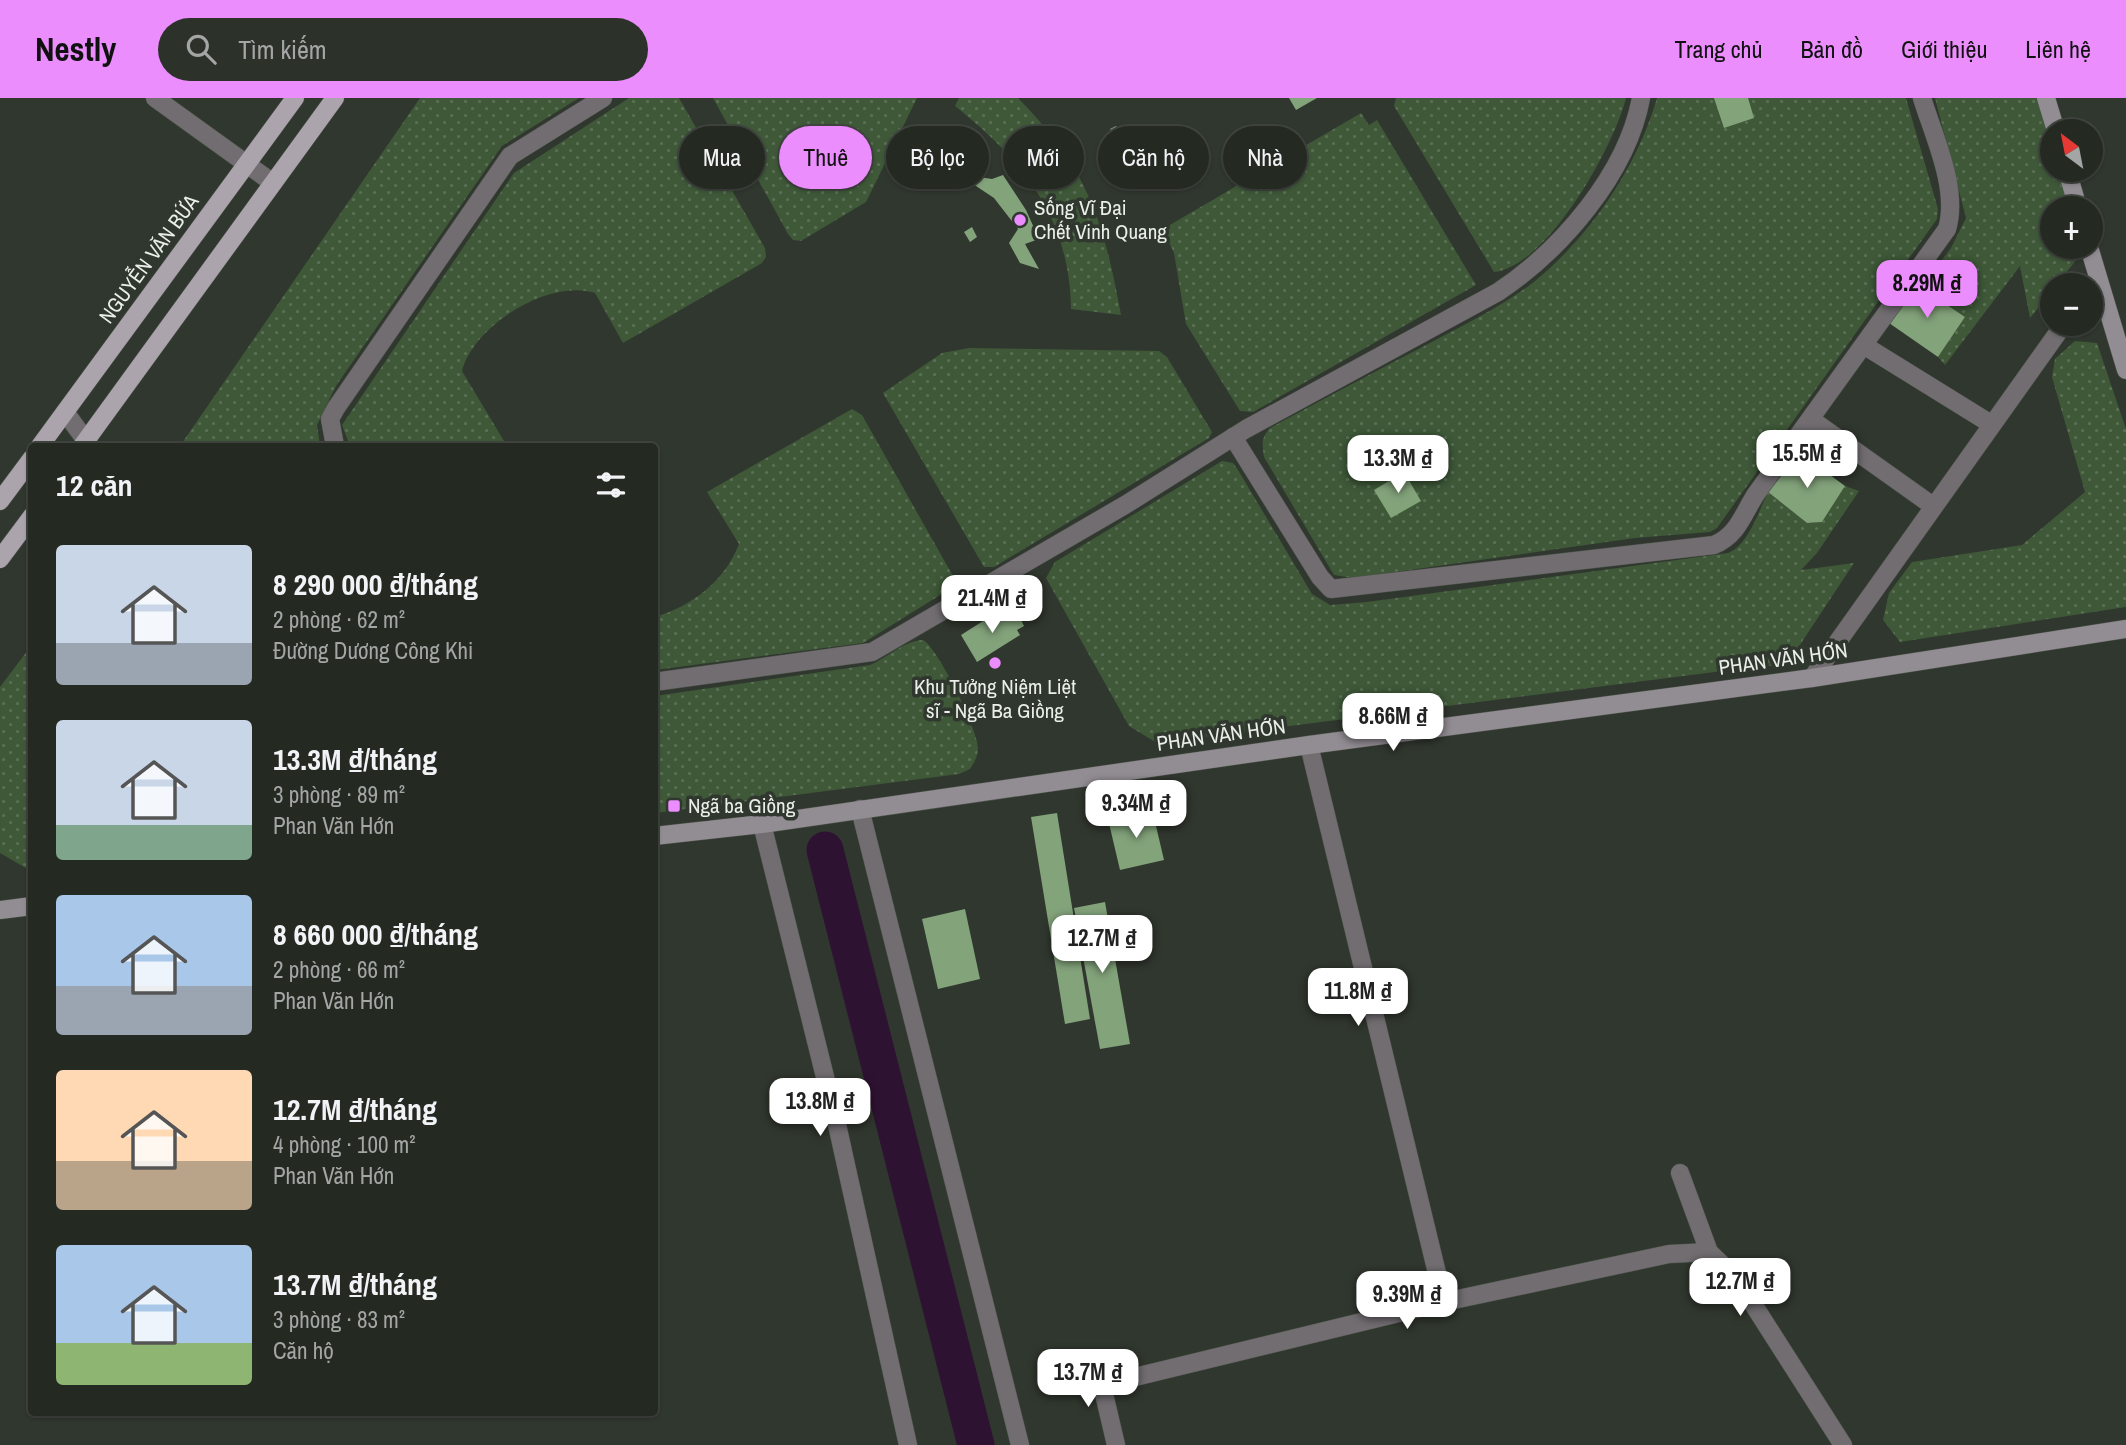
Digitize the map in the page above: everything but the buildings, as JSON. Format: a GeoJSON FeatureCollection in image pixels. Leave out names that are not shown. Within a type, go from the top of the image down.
{"type":"FeatureCollection","features":[{"type":"Feature","properties":{"kind":"main road","name":"NGUYỄN VĂN BỨA"},"geometry":{"type":"LineString","coordinates":[[42,443],[295,98]]}},
{"type":"Feature","properties":{"kind":"main road"},"geometry":{"type":"LineString","coordinates":[[87,443],[335,98]]}},
{"type":"Feature","properties":{"kind":"main road"},"geometry":{"type":"LineString","coordinates":[[2046,98],[2052,119]]}},
{"type":"Feature","properties":{"kind":"main road"},"geometry":{"type":"LineString","coordinates":[[2103,307],[2126,370]]}},
{"type":"Feature","properties":{"kind":"main road"},"geometry":{"type":"LineString","coordinates":[[0,501],[28,463]]}},
{"type":"Feature","properties":{"kind":"main road"},"geometry":{"type":"LineString","coordinates":[[0,559],[28,521]]}},
{"type":"Feature","properties":{"kind":"main road","name":"PHAN VĂN HỚN"},"geometry":{"type":"LineString","coordinates":[[658,836],[762,824],[1309,745],[1812,678],[2126,629]]}},
{"type":"Feature","properties":{"kind":"main road"},"geometry":{"type":"LineString","coordinates":[[0,898],[16,908]]}},
{"type":"Feature","properties":{"kind":"street"},"geometry":{"type":"LineString","coordinates":[[155,98],[273,183]]}},
{"type":"Feature","properties":{"kind":"street"},"geometry":{"type":"LineString","coordinates":[[334,443],[330,419],[336,408],[510,156],[603,98]]}},
{"type":"Feature","properties":{"kind":"street"},"geometry":{"type":"LineString","coordinates":[[658,681],[872,652],[1125,505],[1233,437],[1498,292],[1529,271],[1556,245],[1610,173],[1629,139],[1641,98]]}},
{"type":"Feature","properties":{"kind":"street"},"geometry":{"type":"LineString","coordinates":[[1233,437],[1320,577],[1331,589],[1714,545],[1735,532],[1756,494],[1939,243],[1951,218],[1947,181],[1922,98]]}},
{"type":"Feature","properties":{"kind":"street"},"geometry":{"type":"LineString","coordinates":[[1812,678],[2055,336]]}},
{"type":"Feature","properties":{"kind":"street"},"geometry":{"type":"LineString","coordinates":[[1865,346],[1991,425]]}},
{"type":"Feature","properties":{"kind":"street"},"geometry":{"type":"LineString","coordinates":[[65,412],[85,443]]}},
{"type":"Feature","properties":{"kind":"street"},"geometry":{"type":"LineString","coordinates":[[1812,419],[1933,506]]}},
{"type":"Feature","properties":{"kind":"street"},"geometry":{"type":"LineString","coordinates":[[1309,745],[1444,1302]]}},
{"type":"Feature","properties":{"kind":"street"},"geometry":{"type":"LineString","coordinates":[[860,809],[1020,1445]]}},
{"type":"Feature","properties":{"kind":"street"},"geometry":{"type":"LineString","coordinates":[[762,824],[838,1129],[908,1445]]}},
{"type":"Feature","properties":{"kind":"street"},"geometry":{"type":"LineString","coordinates":[[1680,1173],[1709,1252],[1737,1279],[1843,1445]]}},
{"type":"Feature","properties":{"kind":"street"},"geometry":{"type":"LineString","coordinates":[[1102,1385],[1444,1302],[1669,1254],[1709,1252]]}},
{"type":"Feature","properties":{"kind":"street"},"geometry":{"type":"LineString","coordinates":[[1097,1364],[1116,1445]]}},
{"type":"Feature","properties":{"kind":"green space"},"geometry":{"type":"Polygon","coordinates":[[[420,98],[579,98],[502,146],[336,386],[317,425],[320,443],[182,443],[420,98]]]}},
{"type":"Feature","properties":{"kind":"green space"},"geometry":{"type":"Polygon","coordinates":[[[629,98],[679,98],[695,126],[679,126],[679,189],[731,189],[765,248],[766,257],[762,263],[623,343],[595,293],[577,290],[556,293],[536,299],[515,310],[481,338],[469,354],[462,371],[505,443],[349,443],[342,425],[514,173],[629,98]]]}},
{"type":"Feature","properties":{"kind":"green space"},"geometry":{"type":"Polygon","coordinates":[[[713,98],[917,98],[903,126],[886,126],[886,161],[866,202],[801,241],[793,240],[788,234],[763,189],[765,126],[728,126],[713,98]]]}},
{"type":"Feature","properties":{"kind":"green space"},"geometry":{"type":"Polygon","coordinates":[[[959,98],[1018,98],[1044,126],[1003,126],[1003,149],[989,136],[989,126],[978,126],[955,106],[959,98]]]}},
{"type":"Feature","properties":{"kind":"green space"},"geometry":{"type":"Polygon","coordinates":[[[1396,98],[1626,98],[1608,145],[1576,201],[1536,249],[1515,265],[1494,272],[1394,106],[1396,98]]]}},
{"type":"Feature","properties":{"kind":"green space"},"geometry":{"type":"Polygon","coordinates":[[[1657,98],[1906,98],[1938,209],[1937,219],[1717,528],[1710,532],[1635,538],[1353,578],[1334,575],[1264,457],[1263,441],[1267,432],[1290,417],[1484,314],[1535,281],[1575,243],[1610,198],[1637,149],[1657,98]]]}},
{"type":"Feature","properties":{"kind":"green space"},"geometry":{"type":"Polygon","coordinates":[[[1935,98],[2041,98],[2047,119],[2040,119],[2040,182],[2065,182],[2070,196],[2040,196],[2040,259],[2077,259],[2066,273],[2040,273],[2040,306],[2030,318],[2020,266],[1945,365],[1938,357],[1965,317],[1921,287],[1951,248],[1966,218],[1935,98]]]}},
{"type":"Feature","properties":{"kind":"green space"},"geometry":{"type":"Polygon","coordinates":[[[1361,113],[1369,125],[1377,120],[1476,285],[1253,412],[1240,411],[1186,324],[1174,253],[1163,229],[1231,189],[1307,189],[1307,145],[1361,113]]]}},
{"type":"Feature","properties":{"kind":"green space"},"geometry":{"type":"Polygon","coordinates":[[[1084,187],[1107,250],[1121,315],[1071,309],[1069,277],[1062,247],[1052,219],[1034,189],[1084,187]]]}},
{"type":"Feature","properties":{"kind":"green space"},"geometry":{"type":"Polygon","coordinates":[[[2075,341],[2097,343],[2126,429],[2126,607],[1900,642],[1883,620],[1889,593],[1912,562],[2022,545],[2085,492],[2052,377],[2055,359],[2075,341]]]}},
{"type":"Feature","properties":{"kind":"green space"},"geometry":{"type":"Polygon","coordinates":[[[969,348],[1159,351],[1167,357],[1212,432],[1209,438],[994,567],[984,567],[883,393],[942,353],[969,348]]]}},
{"type":"Feature","properties":{"kind":"green space"},"geometry":{"type":"Polygon","coordinates":[[[852,409],[862,415],[953,576],[953,587],[863,643],[658,670],[658,616],[682,606],[706,590],[725,569],[739,544],[707,492],[852,409]]]}},
{"type":"Feature","properties":{"kind":"green space"},"geometry":{"type":"Polygon","coordinates":[[[1222,461],[1233,463],[1238,470],[1312,594],[1330,605],[1728,553],[1747,535],[1768,492],[1807,523],[1822,522],[1845,486],[1859,491],[1817,553],[1801,570],[1854,563],[1786,666],[1762,666],[1157,743],[1129,726],[1046,578],[1055,562],[1222,461]]]}},
{"type":"Feature","properties":{"kind":"green space"},"geometry":{"type":"Polygon","coordinates":[[[923,640],[938,658],[972,725],[978,748],[977,757],[970,769],[959,774],[658,813],[658,696],[870,665],[923,640]]]}},
{"type":"Feature","properties":{"kind":"green space"},"geometry":{"type":"Polygon","coordinates":[[[28,650],[28,869],[0,853],[0,687],[28,650]]]}},
{"type":"Feature","properties":{"kind":"waterway"},"geometry":{"type":"LineString","coordinates":[[825,850],[976,1445]]}},
{"type":"Feature","properties":{"kind":"place","name":"Sống Vĩ Đại Chết Vinh Quang"},"geometry":{"type":"Point","coordinates":[1020,220]}},
{"type":"Feature","properties":{"kind":"place","name":"Khu Tưởng Niệm Liệt sĩ - Ngã Ba Giồng"},"geometry":{"type":"Point","coordinates":[995,663]}},
{"type":"Feature","properties":{"kind":"place","name":"Ngã ba Giồng"},"geometry":{"type":"Point","coordinates":[674,806]}}]}
